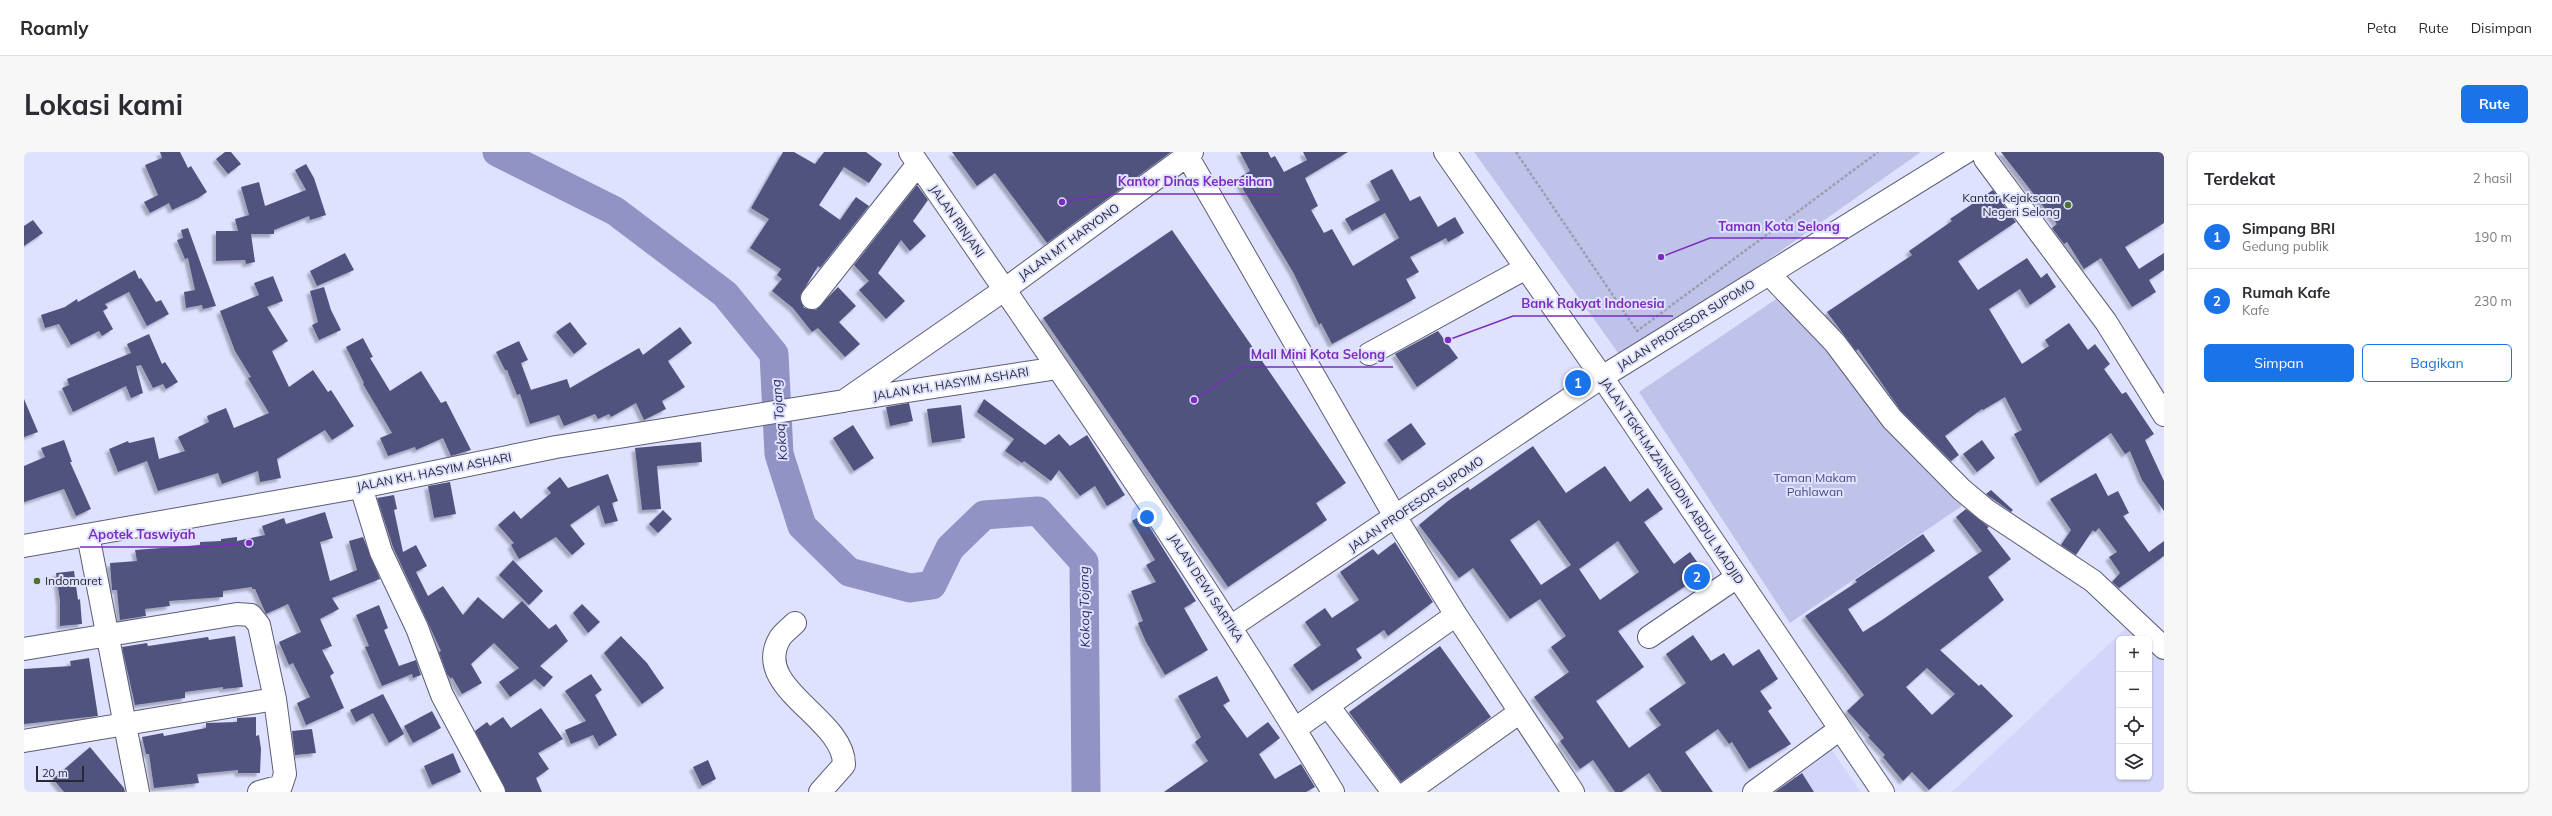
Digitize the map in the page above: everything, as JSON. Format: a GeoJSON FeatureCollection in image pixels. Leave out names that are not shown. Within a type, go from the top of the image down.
{"type":"FeatureCollection","features":[{"type":"Feature","properties":{"kind":"street","name":"JALAN TGKH.M.ZAINUDDIN ABDUL MADJID"},"geometry":{"type":"LineString","coordinates":[[1444,152],[1602,377],[1883,792]]}},
{"type":"Feature","properties":{"kind":"street"},"geometry":{"type":"LineString","coordinates":[[1188,153],[1396,518],[1456,616],[1573,792]]}},
{"type":"Feature","properties":{"kind":"street","name":"JALAN MT HARYONO"},"geometry":{"type":"LineString","coordinates":[[1004,290],[1188,153]]}},
{"type":"Feature","properties":{"kind":"street"},"geometry":{"type":"LineString","coordinates":[[1973,153],[2106,322],[2164,415]]}},
{"type":"Feature","properties":{"kind":"street","name":"JALAN PROFESOR SUPOMO"},"geometry":{"type":"LineString","coordinates":[[1232,626],[1396,518],[1602,377],[1769,274],[1973,153]]}},
{"type":"Feature","properties":{"kind":"street"},"geometry":{"type":"LineString","coordinates":[[812,298],[914,158]]}},
{"type":"Feature","properties":{"kind":"street","name":"JALAN RINJANI"},"geometry":{"type":"LineString","coordinates":[[914,158],[1004,290]]}},
{"type":"Feature","properties":{"kind":"street"},"geometry":{"type":"LineString","coordinates":[[1369,354],[1526,268]]}},
{"type":"Feature","properties":{"kind":"street"},"geometry":{"type":"LineString","coordinates":[[1769,274],[1835,343],[1892,419],[1961,489],[1986,510],[2028,536],[2093,581],[2164,648]]}},
{"type":"Feature","properties":{"kind":"street","name":"JALAN DEWI SARTIKA"},"geometry":{"type":"LineString","coordinates":[[1004,290],[1232,626],[1333,792]]}},
{"type":"Feature","properties":{"kind":"street","name":"JALAN KH. HASYIM ASHARI"},"geometry":{"type":"LineString","coordinates":[[844,401],[1004,290]]}},
{"type":"Feature","properties":{"kind":"street","name":"JALAN KH. HASYIM ASHARI"},"geometry":{"type":"LineString","coordinates":[[24,546],[361,487],[556,447],[750,415],[1058,368]]}},
{"type":"Feature","properties":{"kind":"street"},"geometry":{"type":"LineString","coordinates":[[361,487],[381,552],[418,628],[442,695],[494,792]]}},
{"type":"Feature","properties":{"kind":"street"},"geometry":{"type":"LineString","coordinates":[[88,535],[123,726],[138,792]]}},
{"type":"Feature","properties":{"kind":"street"},"geometry":{"type":"LineString","coordinates":[[1648,637],[1737,577]]}},
{"type":"Feature","properties":{"kind":"street"},"geometry":{"type":"LineString","coordinates":[[24,649],[106,634],[237,614],[251,615],[259,625],[274,698],[285,774],[281,786],[259,792]]}},
{"type":"Feature","properties":{"kind":"street"},"geometry":{"type":"LineString","coordinates":[[1295,729],[1456,616]]}},
{"type":"Feature","properties":{"kind":"street"},"geometry":{"type":"LineString","coordinates":[[795,623],[780,638],[773,656],[774,668],[788,688],[831,733],[844,756],[844,765],[839,773],[820,792]]}},
{"type":"Feature","properties":{"kind":"street"},"geometry":{"type":"LineString","coordinates":[[24,741],[123,726],[274,698]]}},
{"type":"Feature","properties":{"kind":"street"},"geometry":{"type":"LineString","coordinates":[[1328,706],[1393,792]]}},
{"type":"Feature","properties":{"kind":"street"},"geometry":{"type":"LineString","coordinates":[[1408,792],[1520,712]]}},
{"type":"Feature","properties":{"kind":"street"},"geometry":{"type":"LineString","coordinates":[[1754,792],[1840,729]]}},
{"type":"Feature","properties":{"kind":"path"},"geometry":{"type":"LineString","coordinates":[[1516,152],[1637,331],[1878,152]]}},
{"type":"Feature","properties":{"kind":"shaded area"},"geometry":{"type":"Polygon","coordinates":[[[2129,625],[2142,636],[2117,636],[2129,625]]]}},
{"type":"Feature","properties":{"kind":"shaded area"},"geometry":{"type":"Polygon","coordinates":[[[2116,637],[2116,780],[2152,780],[2152,646],[2164,657],[2164,792],[1952,792],[2116,637]]]}},
{"type":"Feature","properties":{"kind":"shaded area"},"geometry":{"type":"Polygon","coordinates":[[[1826,742],[1861,792],[1758,792],[1826,742]]]}},
{"type":"Feature","properties":{"kind":"green space"},"geometry":{"type":"Polygon","coordinates":[[[1474,152],[1921,152],[1624,361],[1474,152]]]}},
{"type":"Feature","properties":{"kind":"green space","name":"Taman Makam Pahlawan"},"geometry":{"type":"Polygon","coordinates":[[[1779,297],[1962,506],[1790,623],[1639,392],[1779,297]]]}},
{"type":"Feature","properties":{"kind":"building"},"geometry":{"type":"Polygon","coordinates":[[[160,152],[180,152],[188,168],[191,166],[207,192],[198,198],[172,210],[169,203],[150,213],[144,202],[158,195],[145,165],[162,158],[160,152]]]}},
{"type":"Feature","properties":{"kind":"building"},"geometry":{"type":"Polygon","coordinates":[[[225,152],[231,152],[241,164],[228,174],[216,159],[225,152]]]}},
{"type":"Feature","properties":{"kind":"building"},"geometry":{"type":"Polygon","coordinates":[[[783,152],[794,152],[815,164],[824,152],[866,152],[882,164],[869,183],[844,167],[819,205],[840,220],[856,197],[869,206],[820,268],[818,266],[800,296],[804,308],[816,310],[838,287],[856,306],[839,322],[860,344],[845,357],[818,328],[812,332],[793,308],[772,291],[782,279],[777,275],[781,269],[750,248],[769,219],[751,208],[783,152]]]}},
{"type":"Feature","properties":{"kind":"building"},"geometry":{"type":"Polygon","coordinates":[[[952,152],[1171,152],[1047,243],[995,173],[977,186],[952,152]]]}},
{"type":"Feature","properties":{"kind":"building"},"geometry":{"type":"Polygon","coordinates":[[[1240,152],[1268,152],[1271,158],[1275,156],[1284,172],[1307,160],[1303,152],[1348,152],[1305,178],[1318,206],[1311,210],[1324,233],[1332,229],[1353,266],[1399,238],[1385,213],[1352,231],[1345,219],[1380,200],[1370,181],[1392,169],[1410,201],[1420,196],[1438,227],[1455,217],[1464,233],[1448,242],[1446,238],[1410,257],[1419,272],[1406,279],[1416,298],[1332,344],[1321,323],[1319,325],[1293,272],[1237,179],[1250,171],[1240,152]]]}},
{"type":"Feature","properties":{"kind":"building"},"geometry":{"type":"Polygon","coordinates":[[[2001,152],[2164,152],[2164,223],[2125,247],[2139,269],[2164,253],[2164,270],[2149,280],[2156,292],[2132,307],[2101,258],[2084,269],[2067,242],[2064,244],[2052,228],[2057,224],[2001,152]]]}},
{"type":"Feature","properties":{"kind":"building"},"geometry":{"type":"Polygon","coordinates":[[[306,164],[314,178],[326,215],[310,220],[309,216],[274,230],[274,234],[251,234],[255,262],[246,264],[245,260],[216,261],[216,231],[238,231],[235,219],[249,215],[241,187],[259,182],[265,206],[306,190],[295,170],[306,164]]]}},
{"type":"Feature","properties":{"kind":"building"},"geometry":{"type":"Polygon","coordinates":[[[917,185],[928,200],[913,221],[926,236],[910,251],[901,240],[878,273],[905,301],[886,319],[859,290],[869,281],[854,265],[917,185]]]}},
{"type":"Feature","properties":{"kind":"building"},"geometry":{"type":"Polygon","coordinates":[[[1993,190],[2016,222],[1958,261],[1978,290],[2027,258],[2041,278],[2047,273],[2056,287],[2030,305],[2020,289],[1989,309],[2022,364],[2049,346],[2045,340],[2069,323],[2088,350],[2095,344],[2110,364],[2104,369],[2122,394],[2126,392],[2154,434],[2145,440],[2164,481],[2164,511],[2142,480],[2130,451],[2125,454],[2111,433],[2040,483],[2014,434],[2022,430],[2005,397],[1983,410],[1982,409],[1945,436],[1959,455],[1951,461],[1901,411],[1858,349],[1856,351],[1827,312],[1912,255],[1909,251],[1952,221],[1950,219],[1993,190]]]}},
{"type":"Feature","properties":{"kind":"building"},"geometry":{"type":"Polygon","coordinates":[[[33,220],[43,233],[24,246],[24,226],[33,220]]]}},
{"type":"Feature","properties":{"kind":"building"},"geometry":{"type":"Polygon","coordinates":[[[188,228],[216,306],[203,309],[202,305],[186,308],[184,292],[195,290],[188,258],[185,259],[177,240],[183,238],[181,230],[188,228]]]}},
{"type":"Feature","properties":{"kind":"building"},"geometry":{"type":"Polygon","coordinates":[[[1172,230],[1346,483],[1316,503],[1327,520],[1228,587],[1043,318],[1172,230]]]}},
{"type":"Feature","properties":{"kind":"building"},"geometry":{"type":"Polygon","coordinates":[[[345,253],[354,270],[317,286],[310,271],[345,253]]]}},
{"type":"Feature","properties":{"kind":"building"},"geometry":{"type":"Polygon","coordinates":[[[135,270],[139,279],[141,278],[156,302],[161,300],[169,314],[147,326],[129,292],[105,304],[108,308],[103,311],[113,329],[102,336],[99,331],[71,345],[59,324],[45,328],[41,315],[65,307],[77,299],[78,302],[135,270]]]}},
{"type":"Feature","properties":{"kind":"building"},"geometry":{"type":"Polygon","coordinates":[[[273,276],[283,301],[267,307],[288,341],[272,351],[289,387],[313,370],[328,392],[331,390],[354,426],[332,440],[325,430],[277,459],[281,478],[260,482],[258,471],[222,484],[218,473],[158,491],[147,461],[118,472],[109,449],[128,441],[129,443],[154,437],[159,459],[185,451],[178,437],[209,422],[207,416],[226,408],[234,428],[269,413],[248,378],[251,377],[235,351],[220,311],[259,295],[254,283],[273,276]]]}},
{"type":"Feature","properties":{"kind":"building"},"geometry":{"type":"Polygon","coordinates":[[[324,287],[331,310],[341,330],[319,340],[312,325],[318,322],[310,291],[324,287]]]}},
{"type":"Feature","properties":{"kind":"building"},"geometry":{"type":"Polygon","coordinates":[[[570,322],[587,344],[574,354],[556,332],[570,322]]]}},
{"type":"Feature","properties":{"kind":"building"},"geometry":{"type":"Polygon","coordinates":[[[680,327],[692,343],[668,361],[685,387],[662,401],[666,409],[644,420],[636,403],[611,417],[609,414],[598,419],[595,414],[564,426],[559,415],[530,424],[520,394],[517,395],[507,370],[505,370],[496,352],[519,341],[528,360],[521,363],[531,390],[567,379],[570,388],[639,348],[643,355],[680,327]]]}},
{"type":"Feature","properties":{"kind":"building"},"geometry":{"type":"Polygon","coordinates":[[[1438,331],[1458,358],[1417,387],[1395,354],[1438,331]]]}},
{"type":"Feature","properties":{"kind":"building"},"geometry":{"type":"Polygon","coordinates":[[[149,334],[162,364],[165,362],[178,382],[166,389],[163,384],[153,388],[141,365],[136,366],[143,393],[131,398],[126,386],[73,412],[62,388],[69,385],[67,379],[131,353],[127,344],[149,334]]]}},
{"type":"Feature","properties":{"kind":"building"},"geometry":{"type":"Polygon","coordinates":[[[363,338],[373,357],[370,358],[390,391],[421,371],[441,403],[446,401],[471,450],[451,456],[443,438],[416,450],[415,447],[388,456],[380,438],[392,433],[363,384],[364,383],[346,347],[363,338]]]}},
{"type":"Feature","properties":{"kind":"building"},"geometry":{"type":"Polygon","coordinates":[[[24,399],[38,432],[24,437],[24,399]]]}},
{"type":"Feature","properties":{"kind":"building"},"geometry":{"type":"Polygon","coordinates":[[[984,399],[1045,445],[1059,434],[1070,446],[1087,435],[1125,495],[1107,506],[1095,486],[1080,496],[1059,470],[1051,481],[1024,461],[1022,463],[1005,451],[1014,439],[977,412],[984,399]]]}},
{"type":"Feature","properties":{"kind":"building"},"geometry":{"type":"Polygon","coordinates":[[[909,403],[913,421],[890,426],[886,407],[909,403]]]}},
{"type":"Feature","properties":{"kind":"building"},"geometry":{"type":"Polygon","coordinates":[[[961,405],[965,438],[932,443],[927,409],[961,405]]]}},
{"type":"Feature","properties":{"kind":"building"},"geometry":{"type":"Polygon","coordinates":[[[1411,423],[1426,444],[1402,461],[1387,440],[1411,423]]]}},
{"type":"Feature","properties":{"kind":"building"},"geometry":{"type":"Polygon","coordinates":[[[853,425],[874,458],[854,471],[833,438],[853,425]]]}},
{"type":"Feature","properties":{"kind":"building"},"geometry":{"type":"Polygon","coordinates":[[[64,440],[72,462],[70,462],[91,509],[76,516],[64,489],[24,502],[24,466],[45,457],[41,448],[64,440]]]}},
{"type":"Feature","properties":{"kind":"building"},"geometry":{"type":"Polygon","coordinates":[[[1982,440],[1995,458],[1977,472],[1963,454],[1982,440]]]}},
{"type":"Feature","properties":{"kind":"building"},"geometry":{"type":"Polygon","coordinates":[[[701,442],[702,462],[657,466],[661,509],[642,510],[635,448],[701,442]]]}},
{"type":"Feature","properties":{"kind":"building"},"geometry":{"type":"Polygon","coordinates":[[[1533,446],[1566,493],[1605,466],[1630,502],[1648,488],[1663,509],[1644,522],[1674,564],[1690,552],[1705,573],[1618,631],[1644,667],[1596,701],[1629,748],[1661,725],[1649,709],[1686,683],[1666,654],[1693,635],[1711,661],[1724,653],[1733,666],[1759,649],[1778,679],[1760,691],[1772,708],[1768,711],[1791,744],[1749,769],[1732,742],[1729,744],[1718,729],[1685,752],[1713,792],[1662,792],[1649,773],[1622,792],[1615,792],[1593,760],[1580,769],[1560,741],[1564,738],[1534,697],[1569,672],[1551,647],[1566,636],[1540,599],[1510,619],[1473,568],[1459,578],[1419,525],[1468,487],[1470,490],[1533,446]],[[1539,520],[1510,540],[1541,585],[1571,565],[1539,520]],[[1618,541],[1579,569],[1600,600],[1639,572],[1618,541]]]}},
{"type":"Feature","properties":{"kind":"building"},"geometry":{"type":"Polygon","coordinates":[[[2096,473],[2108,496],[2118,491],[2129,513],[2123,516],[2149,552],[2164,541],[2164,556],[2119,588],[2112,582],[2120,573],[2109,557],[2117,552],[2099,528],[2095,532],[2093,530],[2076,555],[2061,545],[2071,530],[2050,499],[2096,473]]]}},
{"type":"Feature","properties":{"kind":"building"},"geometry":{"type":"Polygon","coordinates":[[[608,474],[618,501],[612,503],[618,521],[605,524],[599,505],[570,525],[585,544],[572,555],[556,537],[519,559],[511,545],[514,543],[498,525],[514,511],[521,519],[551,493],[547,488],[560,477],[568,488],[608,474]]]}},
{"type":"Feature","properties":{"kind":"building"},"geometry":{"type":"Polygon","coordinates":[[[450,482],[456,514],[434,518],[428,486],[450,482]]]}},
{"type":"Feature","properties":{"kind":"building"},"geometry":{"type":"Polygon","coordinates":[[[1991,490],[2013,510],[2011,512],[1986,494],[1991,490]]]}},
{"type":"Feature","properties":{"kind":"building"},"geometry":{"type":"Polygon","coordinates":[[[394,495],[397,509],[394,510],[403,552],[416,545],[427,566],[416,572],[428,596],[443,586],[463,615],[478,597],[503,619],[522,601],[549,629],[556,624],[568,641],[540,666],[553,677],[544,687],[535,679],[510,697],[499,682],[519,668],[494,643],[471,664],[482,683],[462,694],[452,677],[451,679],[447,674],[439,652],[441,651],[393,547],[377,498],[394,495]]]}},
{"type":"Feature","properties":{"kind":"building"},"geometry":{"type":"Polygon","coordinates":[[[1966,509],[1989,527],[1987,528],[2011,559],[1988,577],[2004,600],[1940,650],[1979,686],[1981,684],[2013,716],[1929,790],[1912,772],[1903,781],[1883,757],[1885,755],[1868,737],[1870,736],[1847,711],[1864,695],[1805,616],[1857,582],[1855,580],[1923,534],[1935,551],[1848,609],[1863,632],[1882,620],[1982,551],[1956,517],[1966,509]],[[1927,668],[1906,687],[1932,715],[1955,694],[1927,668]]]}},
{"type":"Feature","properties":{"kind":"building"},"geometry":{"type":"Polygon","coordinates":[[[663,510],[672,519],[658,533],[649,524],[663,510]]]}},
{"type":"Feature","properties":{"kind":"building"},"geometry":{"type":"Polygon","coordinates":[[[325,512],[333,538],[320,542],[330,581],[357,570],[349,541],[363,537],[380,579],[332,598],[339,609],[320,619],[332,646],[322,650],[334,673],[330,676],[344,708],[306,725],[297,703],[310,697],[293,663],[289,665],[279,642],[301,632],[288,604],[266,614],[255,589],[252,589],[252,587],[223,591],[223,597],[169,601],[170,606],[145,609],[146,616],[120,620],[117,590],[112,590],[110,563],[137,561],[135,550],[200,545],[200,542],[221,541],[221,539],[237,537],[237,541],[265,535],[262,526],[284,518],[286,524],[325,512]]]}},
{"type":"Feature","properties":{"kind":"building"},"geometry":{"type":"Polygon","coordinates":[[[1142,515],[1196,601],[1184,608],[1208,650],[1165,675],[1145,640],[1138,623],[1143,621],[1131,591],[1156,582],[1146,565],[1155,560],[1132,521],[1142,515]]]}},
{"type":"Feature","properties":{"kind":"building"},"geometry":{"type":"Polygon","coordinates":[[[1395,542],[1433,602],[1388,636],[1384,630],[1356,649],[1362,658],[1312,691],[1293,665],[1321,645],[1305,622],[1325,608],[1332,618],[1359,600],[1340,572],[1373,549],[1378,555],[1395,542]]]}},
{"type":"Feature","properties":{"kind":"building"},"geometry":{"type":"Polygon","coordinates":[[[513,560],[543,591],[529,605],[499,575],[513,560]]]}},
{"type":"Feature","properties":{"kind":"building"},"geometry":{"type":"Polygon","coordinates":[[[74,571],[78,600],[80,599],[82,624],[60,626],[60,601],[56,573],[74,571]]]}},
{"type":"Feature","properties":{"kind":"building"},"geometry":{"type":"Polygon","coordinates":[[[582,604],[600,622],[588,633],[573,613],[582,604]]]}},
{"type":"Feature","properties":{"kind":"building"},"geometry":{"type":"Polygon","coordinates":[[[379,605],[388,628],[384,630],[399,666],[416,660],[421,675],[413,678],[412,674],[382,686],[365,647],[369,646],[356,615],[379,605]]]}},
{"type":"Feature","properties":{"kind":"building"},"geometry":{"type":"Polygon","coordinates":[[[235,636],[243,687],[223,689],[223,687],[185,692],[185,698],[135,705],[122,647],[147,643],[148,646],[208,637],[209,640],[235,636]]]}},
{"type":"Feature","properties":{"kind":"building"},"geometry":{"type":"Polygon","coordinates":[[[621,636],[647,663],[664,688],[642,704],[604,653],[621,636]]]}},
{"type":"Feature","properties":{"kind":"building"},"geometry":{"type":"Polygon","coordinates":[[[1440,646],[1491,717],[1401,782],[1349,712],[1440,646]]]}},
{"type":"Feature","properties":{"kind":"building"},"geometry":{"type":"Polygon","coordinates":[[[89,658],[98,716],[24,724],[24,669],[71,666],[70,661],[89,658]]]}},
{"type":"Feature","properties":{"kind":"building"},"geometry":{"type":"Polygon","coordinates":[[[591,674],[602,690],[595,695],[617,735],[599,746],[593,735],[571,744],[565,730],[586,721],[565,691],[591,674]]]}},
{"type":"Feature","properties":{"kind":"building"},"geometry":{"type":"Polygon","coordinates":[[[1217,676],[1230,701],[1223,705],[1247,738],[1268,722],[1280,738],[1259,754],[1275,779],[1301,764],[1315,787],[1306,792],[1164,792],[1208,761],[1195,742],[1201,737],[1178,696],[1217,676]]]}},
{"type":"Feature","properties":{"kind":"building"},"geometry":{"type":"Polygon","coordinates":[[[383,694],[404,734],[389,743],[373,713],[356,722],[350,710],[383,694]]]}},
{"type":"Feature","properties":{"kind":"building"},"geometry":{"type":"Polygon","coordinates":[[[541,708],[563,739],[538,753],[549,769],[536,778],[542,792],[506,792],[475,731],[487,722],[490,726],[503,717],[511,728],[541,708]]]}},
{"type":"Feature","properties":{"kind":"building"},"geometry":{"type":"Polygon","coordinates":[[[432,711],[441,728],[413,743],[404,726],[432,711]]]}},
{"type":"Feature","properties":{"kind":"building"},"geometry":{"type":"Polygon","coordinates":[[[256,717],[256,736],[259,735],[261,749],[260,773],[238,773],[238,770],[197,774],[199,783],[154,788],[149,754],[146,754],[142,737],[163,733],[164,736],[206,728],[206,723],[237,722],[237,718],[256,717]]]}},
{"type":"Feature","properties":{"kind":"building"},"geometry":{"type":"Polygon","coordinates":[[[312,729],[316,753],[295,755],[292,731],[312,729]]]}},
{"type":"Feature","properties":{"kind":"building"},"geometry":{"type":"Polygon","coordinates":[[[90,747],[124,788],[125,792],[64,792],[53,779],[90,747]]]}},
{"type":"Feature","properties":{"kind":"building"},"geometry":{"type":"Polygon","coordinates":[[[453,753],[461,772],[432,785],[424,766],[453,753]]]}},
{"type":"Feature","properties":{"kind":"building"},"geometry":{"type":"Polygon","coordinates":[[[708,760],[716,779],[702,786],[693,767],[708,760]]]}},
{"type":"Feature","properties":{"kind":"building"},"geometry":{"type":"Polygon","coordinates":[[[1802,773],[1814,792],[1775,792],[1802,773]]]}},
{"type":"Feature","properties":{"kind":"waterway","name":"Kokoq Tojang"},"geometry":{"type":"LineString","coordinates":[[497,152],[615,211],[725,294],[774,354],[779,454],[802,526],[849,572],[910,588],[932,585],[950,548],[984,515],[1038,511],[1084,562],[1086,792]]}},
{"type":"Feature","properties":{"kind":"place","name":"Kantor Dinas Kebersihan"},"geometry":{"type":"Point","coordinates":[1062,202]}},
{"type":"Feature","properties":{"kind":"place","name":"Kantor Kejaksaan Negeri Selong"},"geometry":{"type":"Point","coordinates":[2068,205]}},
{"type":"Feature","properties":{"kind":"place","name":"Taman Kota Selong"},"geometry":{"type":"Point","coordinates":[1661,257]}},
{"type":"Feature","properties":{"kind":"place","name":"Bank Rakyat Indonesia"},"geometry":{"type":"Point","coordinates":[1448,340]}},
{"type":"Feature","properties":{"kind":"place","name":"Simpang BRI"},"geometry":{"type":"Point","coordinates":[1578,383]}},
{"type":"Feature","properties":{"kind":"place","name":"Mall Mini Kota Selong"},"geometry":{"type":"Point","coordinates":[1194,400]}},
{"type":"Feature","properties":{"kind":"place","name":"Apotek Taswiyah"},"geometry":{"type":"Point","coordinates":[249,543]}},
{"type":"Feature","properties":{"kind":"place","name":"Rumah Kafe"},"geometry":{"type":"Point","coordinates":[1697,577]}},
{"type":"Feature","properties":{"kind":"place","name":"Indomaret"},"geometry":{"type":"Point","coordinates":[37,581]}}]}
